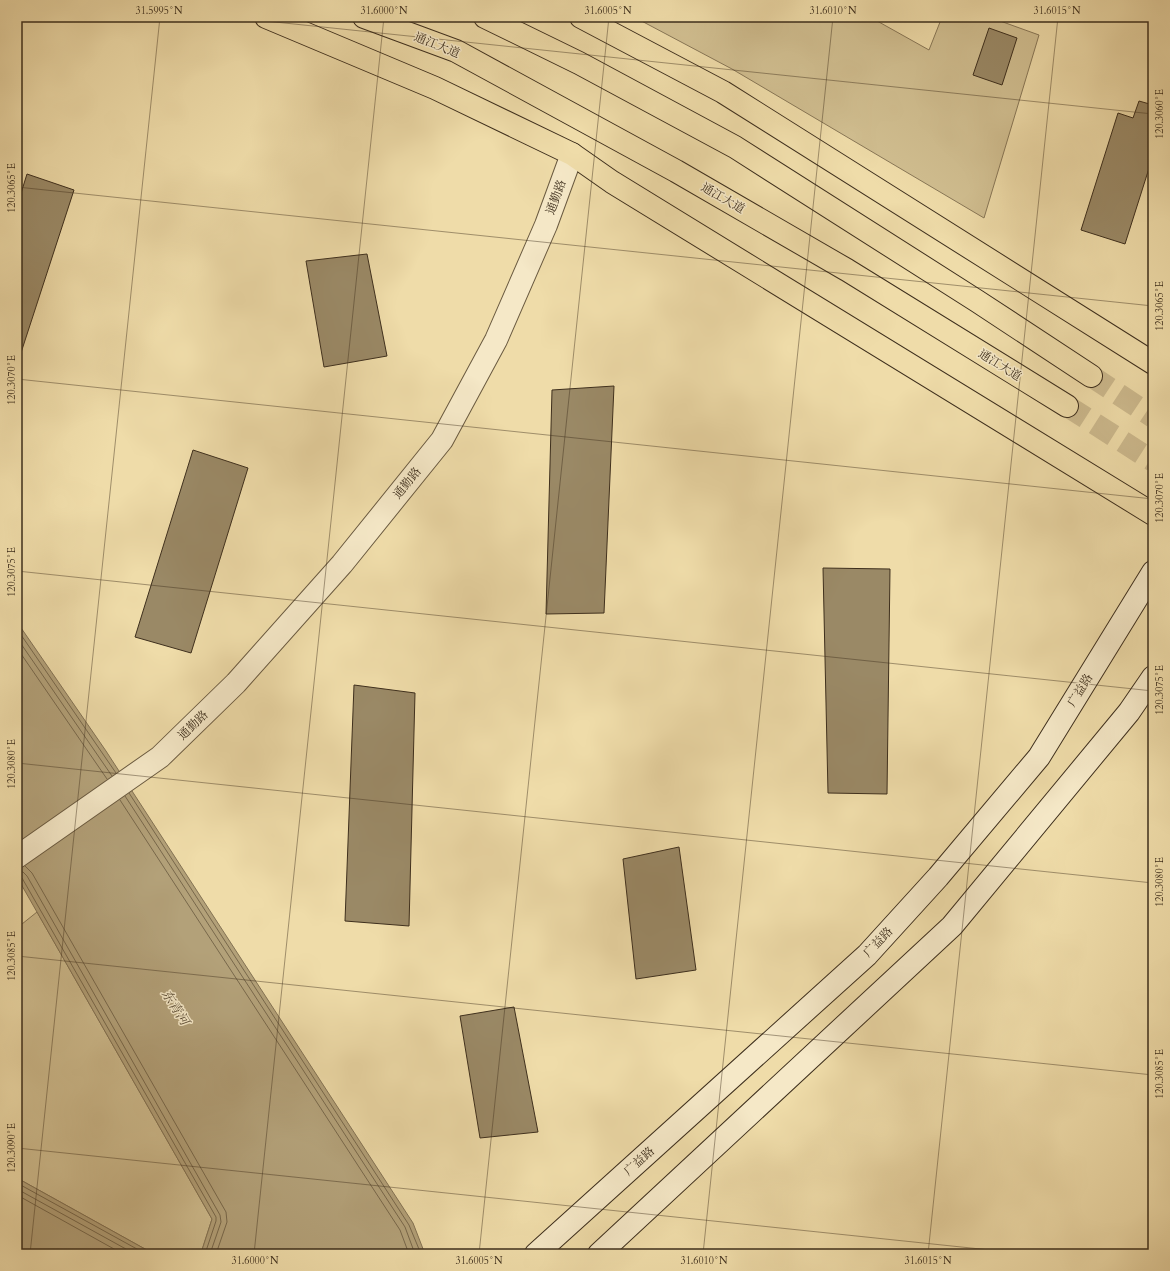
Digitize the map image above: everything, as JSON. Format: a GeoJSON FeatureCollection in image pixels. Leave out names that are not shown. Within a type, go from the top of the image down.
{"type":"FeatureCollection","features":[{"type":"Feature","properties":{"kind":"main road"},"geometry":{"type":"LineString","coordinates":[[266,17],[435,88],[572,154],[612,182],[776,281],[1153,514]]}},
{"type":"Feature","properties":{"kind":"main road","name":"通江大道"},"geometry":{"type":"LineString","coordinates":[[364,17],[456,51],[676,171],[847,270],[1067,406]]}},
{"type":"Feature","properties":{"kind":"main road"},"geometry":{"type":"LineString","coordinates":[[485,17],[580,63],[734,147],[977,301],[1091,376]]}},
{"type":"Feature","properties":{"kind":"main road"},"geometry":{"type":"LineString","coordinates":[[581,17],[723,92],[1153,363]]}},
{"type":"Feature","properties":{"kind":"main road","name":"通勤路"},"geometry":{"type":"LineString","coordinates":[[17,857],[160,757],[236,683],[337,570],[442,440],[496,340],[546,225],[572,154]]}},
{"type":"Feature","properties":{"kind":"main road","name":"广益路"},"geometry":{"type":"LineString","coordinates":[[536,1254],[866,955],[938,877],[1039,757],[1153,572]]}},
{"type":"Feature","properties":{"kind":"main road"},"geometry":{"type":"LineString","coordinates":[[599,1254],[952,926],[1130,712],[1153,677]]}},
{"type":"Feature","properties":{"kind":"shaded area"},"geometry":{"type":"Polygon","coordinates":[[[634,17],[870,17],[929,50],[942,17],[989,17],[1039,35],[984,218],[732,69],[634,17]]]}},
{"type":"Feature","properties":{"kind":"shaded area"},"geometry":{"type":"Polygon","coordinates":[[[37,912],[212,1219],[201,1253],[154,1254],[17,1178],[17,928],[37,912]]]}},
{"type":"Feature","properties":{"kind":"water","name":"东青河"},"geometry":{"type":"Polygon","coordinates":[[[17,622],[106,751],[413,1223],[425,1254],[198,1254],[201,1253],[212,1219],[17,877],[17,622]]]}},
{"type":"Feature","properties":{"kind":"water"},"geometry":{"type":"Polygon","coordinates":[[[17,1178],[154,1254],[17,1254],[17,1178]]]}},
{"type":"Feature","properties":{"kind":"building"},"geometry":{"type":"Polygon","coordinates":[[[989,28],[1017,38],[1002,85],[973,75],[989,28]]]}},
{"type":"Feature","properties":{"kind":"building"},"geometry":{"type":"Polygon","coordinates":[[[1139,101],[1153,105],[1153,163],[1151,162],[1125,244],[1081,230],[1118,113],[1133,118],[1139,101]]]}},
{"type":"Feature","properties":{"kind":"building"},"geometry":{"type":"Polygon","coordinates":[[[27,174],[74,190],[17,365],[17,206],[27,174]]]}},
{"type":"Feature","properties":{"kind":"building"},"geometry":{"type":"Polygon","coordinates":[[[367,254],[387,356],[324,367],[306,261],[367,254]]]}},
{"type":"Feature","properties":{"kind":"building"},"geometry":{"type":"Polygon","coordinates":[[[614,386],[604,613],[546,614],[552,390],[614,386]]]}},
{"type":"Feature","properties":{"kind":"building"},"geometry":{"type":"Polygon","coordinates":[[[193,450],[248,468],[191,653],[135,637],[193,450]]]}},
{"type":"Feature","properties":{"kind":"building"},"geometry":{"type":"Polygon","coordinates":[[[823,568],[890,569],[887,794],[828,793],[823,568]]]}},
{"type":"Feature","properties":{"kind":"building"},"geometry":{"type":"Polygon","coordinates":[[[354,685],[415,693],[409,926],[345,921],[354,685]]]}},
{"type":"Feature","properties":{"kind":"building"},"geometry":{"type":"Polygon","coordinates":[[[679,847],[696,970],[636,979],[623,859],[679,847]]]}},
{"type":"Feature","properties":{"kind":"building"},"geometry":{"type":"Polygon","coordinates":[[[514,1007],[538,1132],[480,1138],[460,1016],[514,1007]]]}},
{"type":"Feature","properties":{"kind":"tunnel"},"geometry":{"type":"LineString","coordinates":[[1091,376],[1153,417]]}},
{"type":"Feature","properties":{"kind":"tunnel"},"geometry":{"type":"LineString","coordinates":[[1067,406],[1153,461]]}}]}
